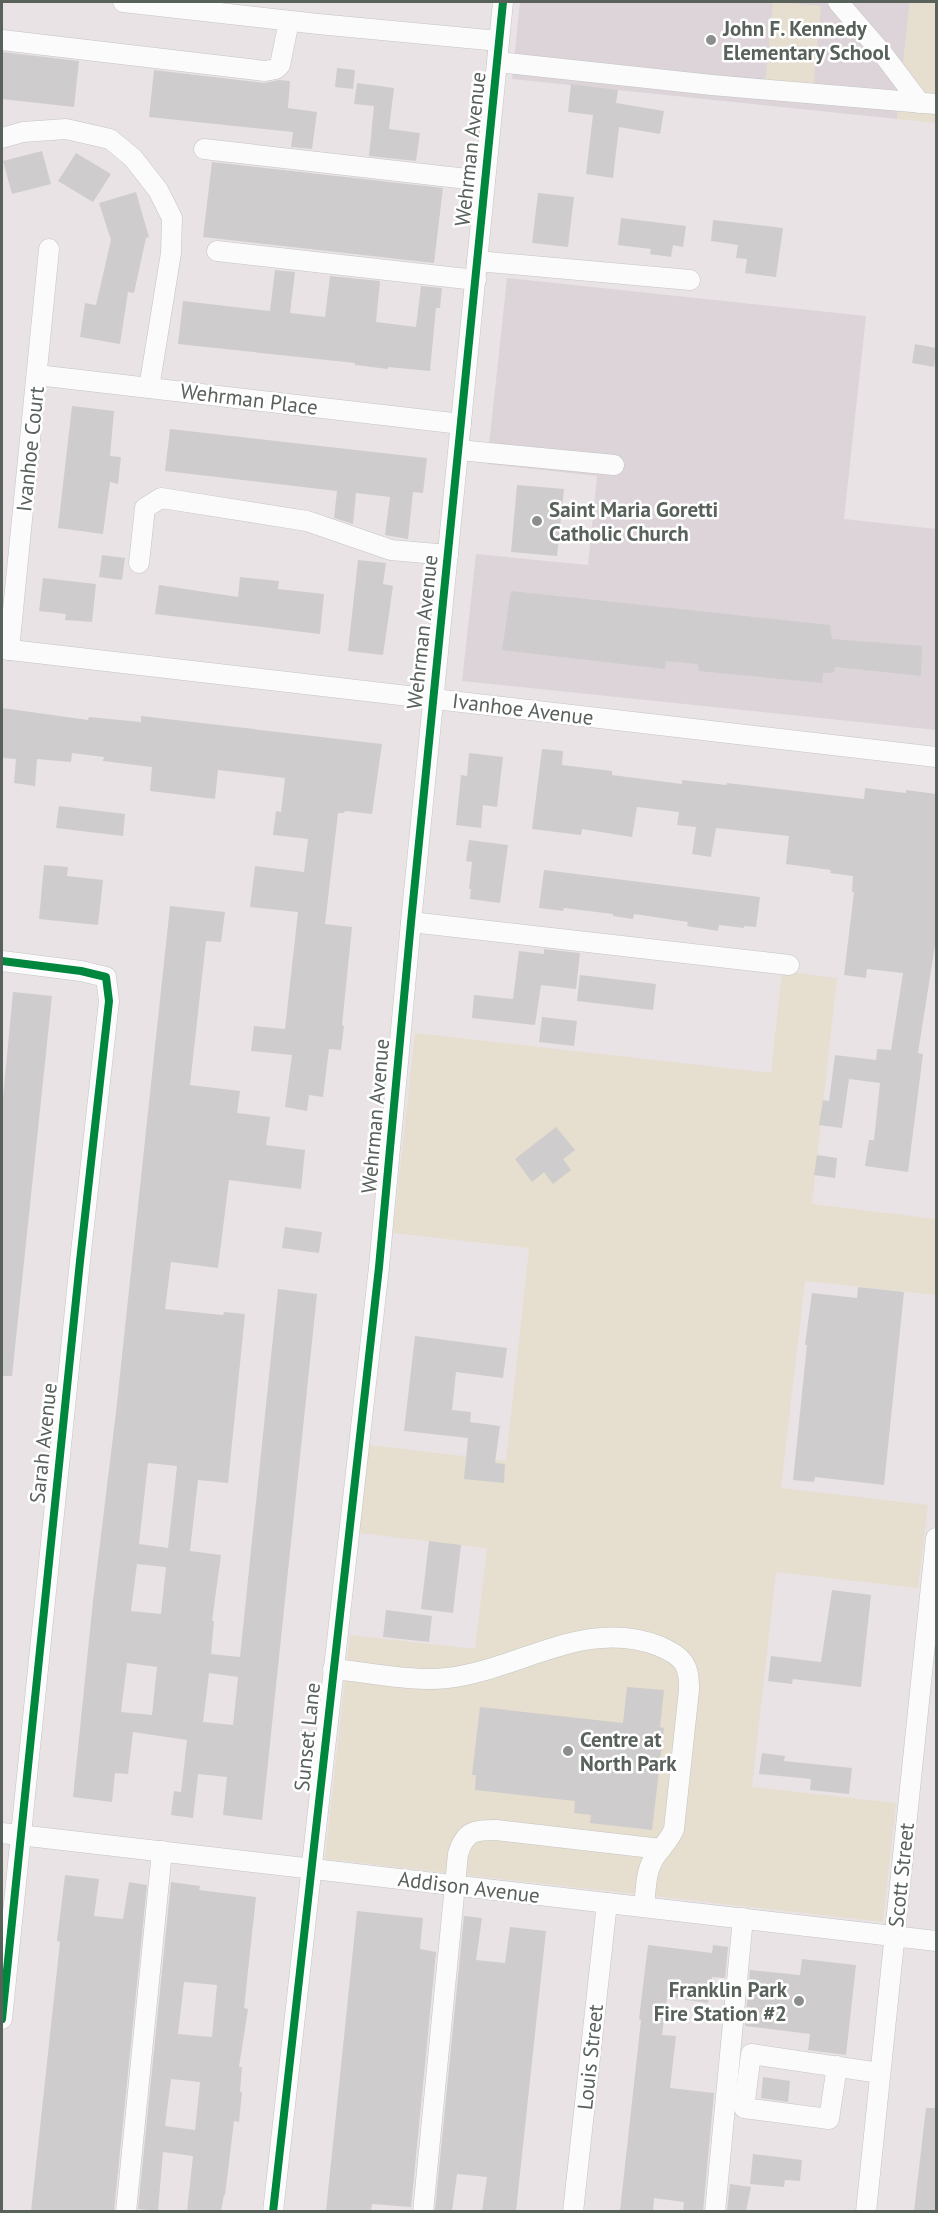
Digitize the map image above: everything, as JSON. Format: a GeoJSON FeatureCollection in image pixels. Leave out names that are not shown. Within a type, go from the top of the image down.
{"type":"FeatureCollection","features":[{"type":"Feature","properties":{"kind":"street"},"geometry":{"type":"LineString","coordinates":[[123,2],[499,41]]}},
{"type":"Feature","properties":{"kind":"street","name":"Wehrman Avenue"},"geometry":{"type":"LineString","coordinates":[[379,1267],[411,922],[503,2]]}},
{"type":"Feature","properties":{"kind":"street"},"geometry":{"type":"LineString","coordinates":[[838,2],[928,103]]}},
{"type":"Feature","properties":{"kind":"street"},"geometry":{"type":"LineString","coordinates":[[2,40],[266,71],[276,69],[280,65],[289,21]]}},
{"type":"Feature","properties":{"kind":"street"},"geometry":{"type":"LineString","coordinates":[[497,62],[712,85],[928,103]]}},
{"type":"Feature","properties":{"kind":"street"},"geometry":{"type":"LineString","coordinates":[[2,138],[22,132],[66,129],[110,139],[133,158],[158,190],[172,218],[171,253],[149,388]]}},
{"type":"Feature","properties":{"kind":"street"},"geometry":{"type":"LineString","coordinates":[[204,149],[485,181]]}},
{"type":"Feature","properties":{"kind":"street","name":"Ivanhoe Court"},"geometry":{"type":"LineString","coordinates":[[5,649],[37,375],[49,249]]}},
{"type":"Feature","properties":{"kind":"street"},"geometry":{"type":"LineString","coordinates":[[218,251],[476,271],[690,280]]}},
{"type":"Feature","properties":{"kind":"street","name":"Wehrman Place"},"geometry":{"type":"LineString","coordinates":[[37,375],[461,424]]}},
{"type":"Feature","properties":{"kind":"street"},"geometry":{"type":"LineString","coordinates":[[459,450],[614,465]]}},
{"type":"Feature","properties":{"kind":"street"},"geometry":{"type":"LineString","coordinates":[[139,563],[145,508],[161,498],[307,521],[391,550],[448,555]]}},
{"type":"Feature","properties":{"kind":"street","name":"Ivanhoe Avenue"},"geometry":{"type":"LineString","coordinates":[[5,649],[936,757]]}},
{"type":"Feature","properties":{"kind":"street"},"geometry":{"type":"LineString","coordinates":[[411,922],[789,965]]}},
{"type":"Feature","properties":{"kind":"street","name":"Sarah Avenue"},"geometry":{"type":"LineString","coordinates":[[2,961],[81,971],[106,977],[109,1001],[11,1834],[2,2019]]}},
{"type":"Feature","properties":{"kind":"street","name":"Sunset Lane"},"geometry":{"type":"LineString","coordinates":[[273,2211],[379,1267]]}},
{"type":"Feature","properties":{"kind":"street","name":"Scott Street"},"geometry":{"type":"LineString","coordinates":[[866,2211],[936,1538]]}},
{"type":"Feature","properties":{"kind":"street"},"geometry":{"type":"LineString","coordinates":[[333,1668],[444,1678],[467,1675],[579,1640],[605,1638],[652,1643],[679,1656],[687,1666],[690,1690],[674,1829],[649,1869],[644,1907]]}},
{"type":"Feature","properties":{"kind":"street"},"geometry":{"type":"LineString","coordinates":[[423,2211],[458,1854],[462,1843],[473,1832],[496,1830],[661,1849]]}},
{"type":"Feature","properties":{"kind":"street","name":"Addison Avenue"},"geometry":{"type":"LineString","coordinates":[[11,1834],[936,1941]]}},
{"type":"Feature","properties":{"kind":"street"},"geometry":{"type":"LineString","coordinates":[[126,2211],[162,1851]]}},
{"type":"Feature","properties":{"kind":"street","name":"Louis Street"},"geometry":{"type":"LineString","coordinates":[[573,2211],[607,1903]]}},
{"type":"Feature","properties":{"kind":"street"},"geometry":{"type":"LineString","coordinates":[[715,2211],[744,1918]]}},
{"type":"Feature","properties":{"kind":"street"},"geometry":{"type":"LineString","coordinates":[[837,2066],[829,2119],[744,2108],[751,2054],[837,2066],[880,2073]]}},
{"type":"Feature","properties":{"kind":"shaded area","name":"John F. Kennedy Elementary School"},"geometry":{"type":"Polygon","coordinates":[[[520,2],[910,2],[897,119],[512,79],[520,2]]]}},
{"type":"Feature","properties":{"kind":"shaded area"},"geometry":{"type":"Polygon","coordinates":[[[773,2],[821,6],[812,101],[764,96],[773,2]]]}},
{"type":"Feature","properties":{"kind":"shaded area"},"geometry":{"type":"Polygon","coordinates":[[[910,2],[936,2],[936,123],[897,119],[910,2]]]}},
{"type":"Feature","properties":{"kind":"shaded area"},"geometry":{"type":"Polygon","coordinates":[[[507,278],[866,316],[844,519],[936,529],[936,730],[462,681],[476,554],[588,565],[597,476],[487,464],[507,278]]]}},
{"type":"Feature","properties":{"kind":"shaded area"},"geometry":{"type":"Polygon","coordinates":[[[782,971],[837,978],[812,1204],[936,1219],[936,1295],[805,1281],[781,1488],[928,1505],[918,1588],[776,1572],[752,1787],[896,1803],[883,1922],[325,1859],[350,1635],[475,1649],[487,1548],[359,1533],[369,1445],[506,1461],[529,1248],[393,1233],[415,1033],[771,1073],[782,971]]]}},
{"type":"Feature","properties":{"kind":"building"},"geometry":{"type":"Polygon","coordinates":[[[2,52],[79,61],[74,107],[2,99],[2,52]]]}},
{"type":"Feature","properties":{"kind":"building"},"geometry":{"type":"Polygon","coordinates":[[[337,68],[355,70],[353,89],[335,87],[337,68]]]}},
{"type":"Feature","properties":{"kind":"building"},"geometry":{"type":"Polygon","coordinates":[[[154,70],[264,83],[279,80],[290,81],[288,108],[317,112],[312,149],[291,147],[293,132],[149,117],[154,70]]]}},
{"type":"Feature","properties":{"kind":"building"},"geometry":{"type":"Polygon","coordinates":[[[357,83],[394,88],[389,129],[420,133],[416,161],[369,156],[374,106],[354,104],[357,83]]]}},
{"type":"Feature","properties":{"kind":"building"},"geometry":{"type":"Polygon","coordinates":[[[571,84],[618,90],[616,103],[664,111],[660,134],[619,127],[613,178],[586,174],[593,115],[568,112],[571,84]]]}},
{"type":"Feature","properties":{"kind":"building"},"geometry":{"type":"Polygon","coordinates":[[[42,151],[51,184],[12,194],[3,161],[42,151]]]}},
{"type":"Feature","properties":{"kind":"building"},"geometry":{"type":"Polygon","coordinates":[[[76,153],[111,174],[93,202],[58,181],[76,153]]]}},
{"type":"Feature","properties":{"kind":"building"},"geometry":{"type":"Polygon","coordinates":[[[212,162],[443,188],[434,263],[203,237],[212,162]]]}},
{"type":"Feature","properties":{"kind":"building"},"geometry":{"type":"Polygon","coordinates":[[[136,192],[149,237],[146,238],[134,293],[128,292],[120,344],[80,337],[85,303],[96,305],[111,240],[99,203],[136,192]]]}},
{"type":"Feature","properties":{"kind":"building"},"geometry":{"type":"Polygon","coordinates":[[[538,193],[574,197],[568,247],[532,243],[538,193]]]}},
{"type":"Feature","properties":{"kind":"building"},"geometry":{"type":"Polygon","coordinates":[[[621,218],[686,226],[683,247],[673,245],[671,257],[650,254],[651,249],[618,245],[621,218]]]}},
{"type":"Feature","properties":{"kind":"building"},"geometry":{"type":"Polygon","coordinates":[[[713,220],[783,228],[776,277],[745,273],[747,259],[736,258],[738,245],[711,241],[713,220]]]}},
{"type":"Feature","properties":{"kind":"building"},"geometry":{"type":"Polygon","coordinates":[[[275,270],[295,272],[290,313],[325,317],[330,276],[380,281],[376,322],[416,327],[421,286],[442,288],[440,308],[436,308],[430,371],[388,367],[388,369],[355,365],[355,363],[178,344],[183,301],[270,311],[275,270]]]}},
{"type":"Feature","properties":{"kind":"building"},"geometry":{"type":"Polygon","coordinates":[[[915,344],[936,348],[934,367],[912,363],[915,344]]]}},
{"type":"Feature","properties":{"kind":"building"},"geometry":{"type":"Polygon","coordinates":[[[72,406],[114,411],[110,456],[121,457],[118,484],[110,482],[103,534],[58,528],[72,406]]]}},
{"type":"Feature","properties":{"kind":"building"},"geometry":{"type":"Polygon","coordinates":[[[170,429],[427,458],[423,493],[413,492],[408,539],[385,535],[390,497],[356,493],[353,524],[334,518],[337,491],[165,471],[170,429]]]}},
{"type":"Feature","properties":{"kind":"building","name":"Saint Maria Goretti Catholic Church"},"geometry":{"type":"Polygon","coordinates":[[[517,485],[564,489],[557,556],[511,552],[517,485]]]}},
{"type":"Feature","properties":{"kind":"building"},"geometry":{"type":"Polygon","coordinates":[[[102,555],[125,558],[122,580],[99,577],[102,555]]]}},
{"type":"Feature","properties":{"kind":"building"},"geometry":{"type":"Polygon","coordinates":[[[358,560],[386,563],[383,584],[393,586],[383,655],[348,651],[358,560]]]}},
{"type":"Feature","properties":{"kind":"building"},"geometry":{"type":"Polygon","coordinates":[[[240,577],[279,581],[278,589],[324,594],[320,634],[155,614],[159,585],[238,597],[240,577]]]}},
{"type":"Feature","properties":{"kind":"building"},"geometry":{"type":"Polygon","coordinates":[[[43,578],[96,584],[92,622],[65,620],[66,614],[39,611],[43,578]]]}},
{"type":"Feature","properties":{"kind":"building"},"geometry":{"type":"Polygon","coordinates":[[[511,591],[830,625],[832,639],[922,646],[921,676],[836,667],[833,673],[823,673],[822,683],[699,671],[698,664],[666,661],[665,669],[502,650],[511,591]]]}},
{"type":"Feature","properties":{"kind":"building"},"geometry":{"type":"Polygon","coordinates":[[[2,708],[88,720],[89,717],[141,722],[141,716],[382,744],[372,814],[345,811],[338,813],[325,924],[352,927],[342,1025],[344,1026],[341,1050],[329,1049],[323,1097],[309,1095],[307,1111],[285,1107],[292,1055],[251,1051],[254,1026],[285,1029],[298,912],[250,907],[255,866],[304,872],[308,839],[273,835],[276,811],[281,812],[285,778],[218,770],[215,799],[150,791],[152,767],[103,761],[104,757],[72,753],[71,762],[37,759],[35,786],[14,783],[16,759],[2,758],[2,708]]]}},
{"type":"Feature","properties":{"kind":"building"},"geometry":{"type":"Polygon","coordinates":[[[542,749],[563,751],[562,765],[612,771],[612,775],[682,784],[682,780],[727,785],[727,783],[864,799],[865,788],[936,794],[936,939],[918,1053],[923,1054],[908,1172],[865,1166],[869,1140],[874,1140],[880,1083],[849,1079],[842,1128],[819,1125],[823,1100],[829,1101],[835,1055],[876,1060],[877,1049],[891,1050],[903,973],[867,969],[866,978],[844,975],[854,892],[852,892],[853,876],[830,873],[831,870],[786,864],[789,836],[716,828],[711,857],[692,854],[696,827],[677,825],[679,812],[637,807],[632,837],[582,829],[581,835],[532,829],[542,749]]]}},
{"type":"Feature","properties":{"kind":"building"},"geometry":{"type":"Polygon","coordinates":[[[469,753],[503,757],[497,807],[483,805],[481,828],[456,825],[461,775],[467,776],[469,753]]]}},
{"type":"Feature","properties":{"kind":"building"},"geometry":{"type":"Polygon","coordinates":[[[59,806],[125,814],[123,836],[56,828],[59,806]]]}},
{"type":"Feature","properties":{"kind":"building"},"geometry":{"type":"Polygon","coordinates":[[[469,840],[508,845],[500,903],[470,899],[472,862],[466,861],[469,840]]]}},
{"type":"Feature","properties":{"kind":"building"},"geometry":{"type":"Polygon","coordinates":[[[44,865],[68,867],[67,876],[103,880],[98,925],[39,919],[44,865]]]}},
{"type":"Feature","properties":{"kind":"building"},"geometry":{"type":"Polygon","coordinates":[[[544,870],[760,897],[756,927],[719,925],[718,931],[687,926],[688,922],[634,914],[633,919],[564,908],[563,911],[539,908],[544,870]]]}},
{"type":"Feature","properties":{"kind":"building"},"geometry":{"type":"Polygon","coordinates":[[[170,906],[225,912],[221,942],[206,941],[190,1085],[240,1091],[237,1113],[270,1117],[266,1145],[305,1150],[301,1189],[229,1180],[218,1268],[171,1262],[165,1309],[223,1315],[224,1312],[245,1314],[228,1483],[198,1480],[190,1551],[221,1555],[212,1621],[214,1621],[211,1654],[240,1657],[278,1289],[317,1294],[262,1820],[223,1815],[227,1777],[198,1774],[193,1818],[171,1815],[174,1791],[181,1792],[187,1740],[133,1732],[128,1774],[115,1773],[112,1802],[73,1797],[93,1601],[116,1412],[170,906]],[[148,1463],[139,1544],[168,1548],[177,1466],[148,1463]],[[137,1564],[131,1611],[161,1614],[166,1567],[137,1564]],[[127,1663],[121,1712],[152,1715],[157,1667],[127,1663]],[[209,1673],[203,1722],[233,1725],[238,1677],[209,1673]]]}},
{"type":"Feature","properties":{"kind":"building"},"geometry":{"type":"Polygon","coordinates":[[[544,949],[580,953],[576,989],[541,985],[535,1025],[472,1018],[474,995],[513,999],[519,951],[544,954],[544,949]]]}},
{"type":"Feature","properties":{"kind":"building"},"geometry":{"type":"Polygon","coordinates":[[[580,975],[656,984],[653,1010],[577,1001],[580,975]]]}},
{"type":"Feature","properties":{"kind":"building"},"geometry":{"type":"Polygon","coordinates":[[[13,992],[52,996],[12,1376],[2,1376],[2,1108],[13,992]]]}},
{"type":"Feature","properties":{"kind":"building"},"geometry":{"type":"Polygon","coordinates":[[[542,1017],[577,1021],[574,1046],[539,1042],[542,1017]]]}},
{"type":"Feature","properties":{"kind":"building"},"geometry":{"type":"Polygon","coordinates":[[[556,1127],[575,1150],[563,1159],[571,1170],[553,1184],[544,1172],[532,1182],[515,1159],[556,1127]]]}},
{"type":"Feature","properties":{"kind":"building"},"geometry":{"type":"Polygon","coordinates":[[[817,1155],[837,1158],[835,1178],[814,1175],[817,1155]]]}},
{"type":"Feature","properties":{"kind":"building"},"geometry":{"type":"Polygon","coordinates":[[[285,1227],[322,1232],[319,1253],[282,1248],[285,1227]]]}},
{"type":"Feature","properties":{"kind":"building"},"geometry":{"type":"Polygon","coordinates":[[[858,1287],[904,1292],[884,1485],[815,1477],[814,1482],[793,1480],[812,1293],[857,1298],[858,1287]]]}},
{"type":"Feature","properties":{"kind":"building"},"geometry":{"type":"Polygon","coordinates":[[[415,1336],[507,1348],[503,1378],[456,1372],[452,1410],[471,1412],[470,1422],[500,1426],[495,1463],[505,1464],[504,1483],[464,1479],[468,1438],[404,1431],[415,1336]]]}},
{"type":"Feature","properties":{"kind":"building"},"geometry":{"type":"Polygon","coordinates":[[[429,1541],[461,1545],[453,1613],[421,1609],[429,1541]]]}},
{"type":"Feature","properties":{"kind":"building"},"geometry":{"type":"Polygon","coordinates":[[[832,1590],[871,1595],[861,1687],[793,1679],[792,1684],[768,1681],[771,1656],[821,1662],[832,1590]]]}},
{"type":"Feature","properties":{"kind":"building"},"geometry":{"type":"Polygon","coordinates":[[[386,1610],[432,1616],[429,1642],[383,1637],[386,1610]]]}},
{"type":"Feature","properties":{"kind":"building","name":"Centre at North Park"},"geometry":{"type":"Polygon","coordinates":[[[627,1687],[664,1690],[660,1727],[664,1728],[652,1830],[590,1823],[591,1815],[574,1813],[575,1801],[475,1790],[476,1775],[472,1775],[480,1707],[623,1723],[627,1687]]]}},
{"type":"Feature","properties":{"kind":"building"},"geometry":{"type":"Polygon","coordinates":[[[762,1753],[785,1756],[784,1761],[852,1768],[849,1794],[810,1790],[811,1779],[759,1774],[762,1753]]]}},
{"type":"Feature","properties":{"kind":"building"},"geometry":{"type":"Polygon","coordinates":[[[65,1875],[99,1879],[94,1916],[123,1919],[129,1882],[147,1885],[114,2211],[31,2211],[65,1875]]]}},
{"type":"Feature","properties":{"kind":"building"},"geometry":{"type":"Polygon","coordinates":[[[171,1882],[200,1886],[199,1890],[256,1897],[244,2008],[248,2009],[239,2067],[242,2067],[240,2092],[242,2092],[239,2122],[234,2121],[221,2211],[187,2211],[193,2156],[163,2152],[158,2211],[138,2209],[171,1882]],[[184,1982],[178,2034],[212,2037],[217,1985],[184,1982]],[[171,2079],[165,2126],[195,2130],[200,2082],[171,2079]]]}},
{"type":"Feature","properties":{"kind":"building"},"geometry":{"type":"Polygon","coordinates":[[[357,1911],[423,1918],[420,1949],[436,1952],[411,2207],[372,2204],[371,2211],[326,2211],[357,1911]]]}},
{"type":"Feature","properties":{"kind":"building"},"geometry":{"type":"Polygon","coordinates":[[[464,1916],[482,1918],[476,1960],[505,1963],[510,1927],[546,1931],[516,2211],[482,2211],[487,2177],[457,2174],[452,2211],[435,2210],[464,1916]]]}},
{"type":"Feature","properties":{"kind":"building"},"geometry":{"type":"Polygon","coordinates":[[[648,1945],[712,1953],[713,1945],[728,1947],[725,1978],[712,1977],[708,2003],[667,1997],[662,2035],[676,2036],[670,2088],[714,2093],[703,2211],[683,2211],[684,2202],[654,2198],[653,2211],[620,2211],[648,1945]]]}},
{"type":"Feature","properties":{"kind":"building","name":"Franklin Park Fire Station #2"},"geometry":{"type":"Polygon","coordinates":[[[802,1959],[856,1965],[846,2055],[808,2050],[810,2034],[745,2026],[750,1970],[800,1975],[802,1959]]]}},
{"type":"Feature","properties":{"kind":"building"},"geometry":{"type":"Polygon","coordinates":[[[763,2077],[790,2081],[788,2102],[761,2098],[763,2077]]]}},
{"type":"Feature","properties":{"kind":"building"},"geometry":{"type":"Polygon","coordinates":[[[926,2108],[936,2108],[936,2211],[914,2211],[926,2108]]]}},
{"type":"Feature","properties":{"kind":"building"},"geometry":{"type":"Polygon","coordinates":[[[753,2154],[802,2160],[800,2181],[785,2180],[784,2187],[750,2184],[753,2154]]]}},
{"type":"Feature","properties":{"kind":"building"},"geometry":{"type":"Polygon","coordinates":[[[730,2184],[751,2187],[746,2211],[727,2211],[730,2184]]]}},
{"type":"Feature","properties":{"kind":"cycle path"},"geometry":{"type":"LineString","coordinates":[[273,2212],[379,1267],[411,922],[503,2]]}},
{"type":"Feature","properties":{"kind":"cycle path"},"geometry":{"type":"LineString","coordinates":[[2,961],[81,971],[106,977],[109,1001],[2,2019]]}},
{"type":"Feature","properties":{"kind":"place","name":"John F. Kennedy Elementary School"},"geometry":{"type":"Point","coordinates":[711,40]}},
{"type":"Feature","properties":{"kind":"place","name":"Saint Maria Goretti Catholic Church"},"geometry":{"type":"Point","coordinates":[537,521]}},
{"type":"Feature","properties":{"kind":"place","name":"Centre at North Park"},"geometry":{"type":"Point","coordinates":[568,1751]}},
{"type":"Feature","properties":{"kind":"place","name":"Franklin Park Fire Station #2"},"geometry":{"type":"Point","coordinates":[799,2001]}}]}
